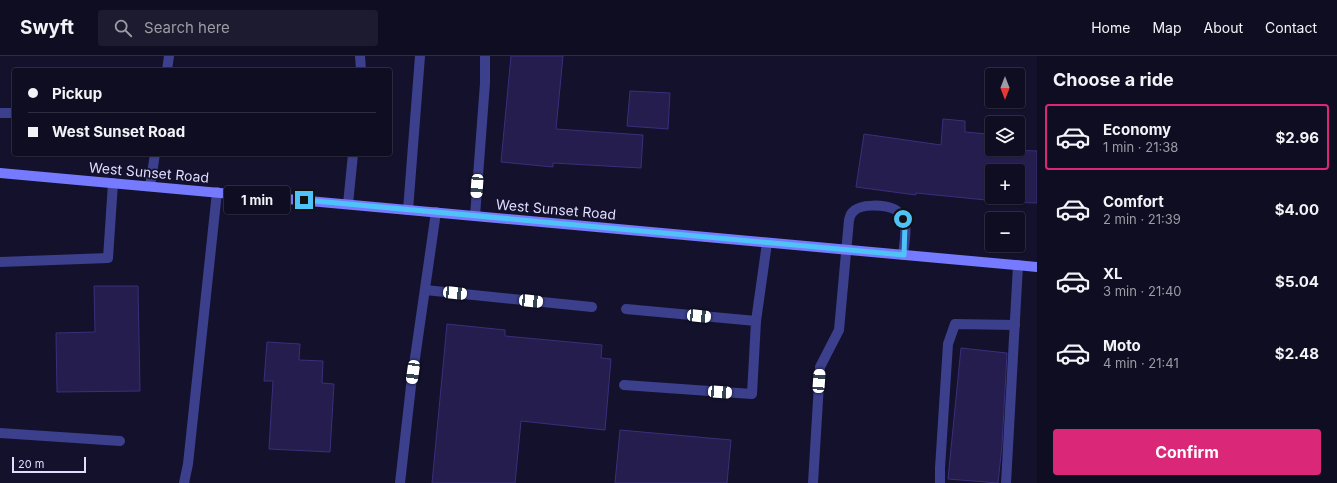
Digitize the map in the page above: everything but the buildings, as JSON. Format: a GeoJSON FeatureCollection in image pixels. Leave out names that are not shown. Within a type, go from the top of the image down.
{"type":"FeatureCollection","features":[{"type":"Feature","properties":{"kind":"main road","name":"West Sunset Road"},"geometry":{"type":"LineString","coordinates":[[0,173],[1037,267]]}},
{"type":"Feature","properties":{"kind":"lane"},"geometry":{"type":"LineString","coordinates":[[167,68],[169,56]]}},
{"type":"Feature","properties":{"kind":"lane"},"geometry":{"type":"LineString","coordinates":[[360,56],[361,68]]}},
{"type":"Feature","properties":{"kind":"lane"},"geometry":{"type":"LineString","coordinates":[[408,210],[420,56]]}},
{"type":"Feature","properties":{"kind":"lane"},"geometry":{"type":"LineString","coordinates":[[475,216],[485,83],[485,56]]}},
{"type":"Feature","properties":{"kind":"lane"},"geometry":{"type":"LineString","coordinates":[[0,113],[12,114]]}},
{"type":"Feature","properties":{"kind":"lane"},"geometry":{"type":"LineString","coordinates":[[150,186],[155,156]]}},
{"type":"Feature","properties":{"kind":"lane"},"geometry":{"type":"LineString","coordinates":[[348,204],[353,156]]}},
{"type":"Feature","properties":{"kind":"lane"},"geometry":{"type":"LineString","coordinates":[[0,262],[108,258],[113,183]]}},
{"type":"Feature","properties":{"kind":"lane"},"geometry":{"type":"LineString","coordinates":[[184,483],[189,456],[217,192]]}},
{"type":"Feature","properties":{"kind":"lane"},"geometry":{"type":"LineString","coordinates":[[813,483],[820,367],[839,330],[849,220],[853,211],[864,206],[887,207],[899,213],[905,225],[904,255]]}},
{"type":"Feature","properties":{"kind":"lane"},"geometry":{"type":"LineString","coordinates":[[400,483],[411,386],[436,212]]}},
{"type":"Feature","properties":{"kind":"lane"},"geometry":{"type":"LineString","coordinates":[[624,386],[752,394],[756,321],[768,243]]}},
{"type":"Feature","properties":{"kind":"lane"},"geometry":{"type":"LineString","coordinates":[[1006,483],[1018,266]]}},
{"type":"Feature","properties":{"kind":"lane"},"geometry":{"type":"LineString","coordinates":[[425,290],[592,307]]}},
{"type":"Feature","properties":{"kind":"lane"},"geometry":{"type":"LineString","coordinates":[[626,309],[756,321]]}},
{"type":"Feature","properties":{"kind":"lane"},"geometry":{"type":"LineString","coordinates":[[940,483],[948,344],[955,324],[1014,325]]}},
{"type":"Feature","properties":{"kind":"lane"},"geometry":{"type":"LineString","coordinates":[[0,433],[120,441]]}},
{"type":"Feature","properties":{"kind":"route"},"geometry":{"type":"LineString","coordinates":[[304,200],[904,255],[905,225],[903,219]]}}]}
